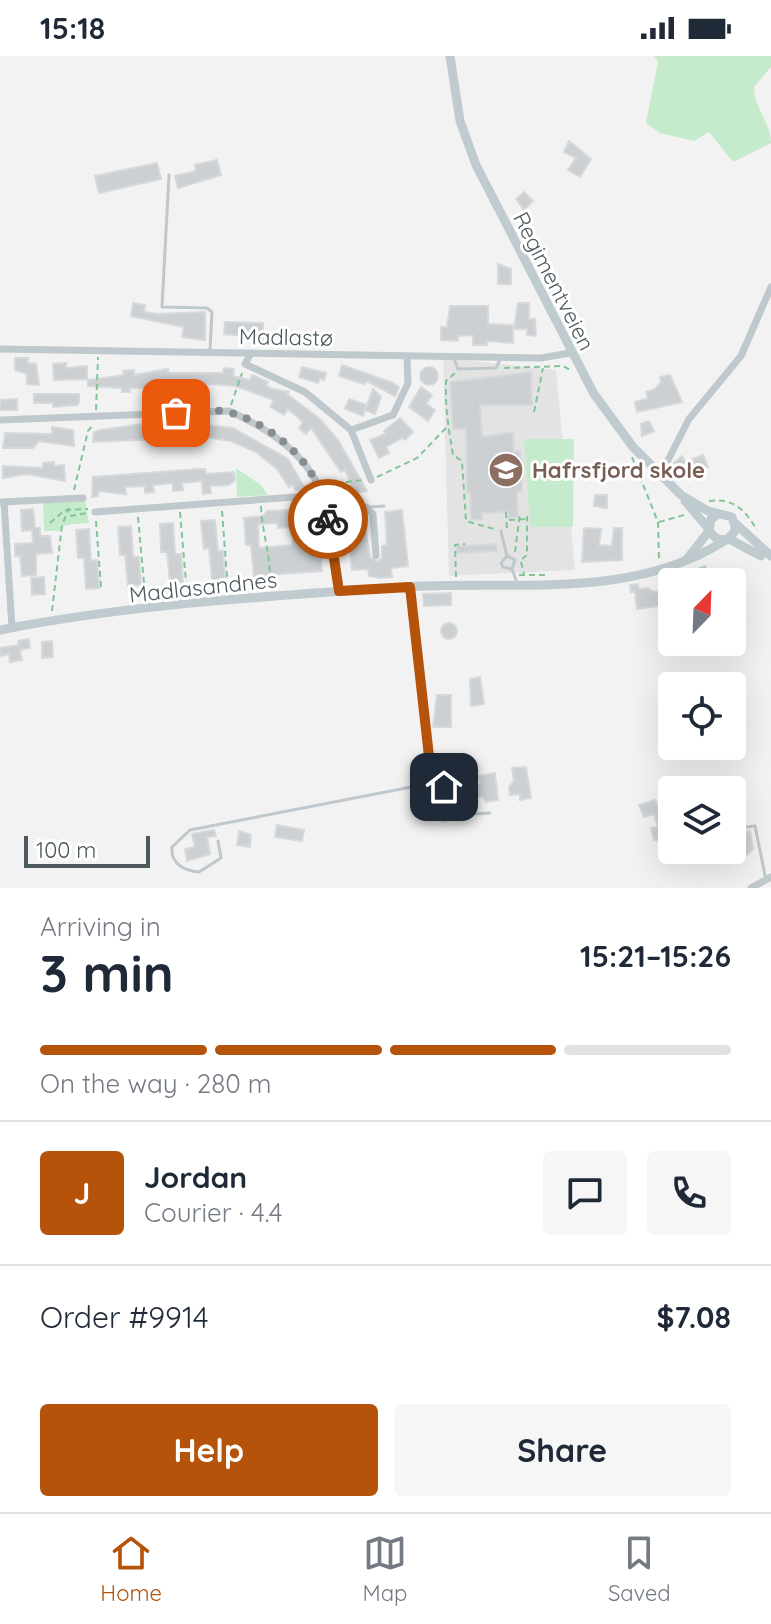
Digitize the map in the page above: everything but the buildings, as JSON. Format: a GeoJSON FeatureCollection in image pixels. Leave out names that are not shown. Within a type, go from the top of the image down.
{"type":"FeatureCollection","features":[{"type":"Feature","properties":{"kind":"street","name":"Regimentveien"},"geometry":{"type":"LineString","coordinates":[[450,56],[460,121],[476,165],[570,353],[608,414],[709,530]]}},
{"type":"Feature","properties":{"kind":"street"},"geometry":{"type":"LineString","coordinates":[[657,473],[666,464],[689,419],[741,356],[771,287]]}},
{"type":"Feature","properties":{"kind":"street","name":"Madlastø"},"geometry":{"type":"LineString","coordinates":[[0,349],[541,358],[570,353]]}},
{"type":"Feature","properties":{"kind":"street"},"geometry":{"type":"LineString","coordinates":[[250,355],[245,364],[305,392],[351,430],[371,480]]}},
{"type":"Feature","properties":{"kind":"street"},"geometry":{"type":"LineString","coordinates":[[351,430],[393,415],[408,383],[407,357]]}},
{"type":"Feature","properties":{"kind":"street"},"geometry":{"type":"LineString","coordinates":[[0,420],[229,411],[278,436],[296,452],[317,485],[327,511],[339,591]]}},
{"type":"Feature","properties":{"kind":"street"},"geometry":{"type":"LineString","coordinates":[[92,510],[321,495]]}},
{"type":"Feature","properties":{"kind":"street","name":"Regimentveien"},"geometry":{"type":"LineString","coordinates":[[681,495],[718,514]]}},
{"type":"Feature","properties":{"kind":"street"},"geometry":{"type":"LineString","coordinates":[[12,628],[4,568],[2,502],[78,499]]}},
{"type":"Feature","properties":{"kind":"street"},"geometry":{"type":"LineString","coordinates":[[327,511],[366,507],[373,514],[376,556]]}},
{"type":"Feature","properties":{"kind":"street"},"geometry":{"type":"LineString","coordinates":[[685,562],[709,530],[711,519],[718,514],[729,515],[771,559]]}},
{"type":"Feature","properties":{"kind":"street"},"geometry":{"type":"LineString","coordinates":[[726,540],[736,524]]}},
{"type":"Feature","properties":{"kind":"street"},"geometry":{"type":"LineString","coordinates":[[709,530],[714,537],[771,559]]}},
{"type":"Feature","properties":{"kind":"street","name":"Madlasandnes"},"geometry":{"type":"LineString","coordinates":[[0,630],[175,606],[339,591],[606,581],[672,567],[726,540]]}},
{"type":"Feature","properties":{"kind":"street"},"geometry":{"type":"LineString","coordinates":[[751,888],[769,878]]}},
{"type":"Feature","properties":{"kind":"lane"},"geometry":{"type":"LineString","coordinates":[[169,175],[162,307],[207,308],[212,312],[210,354]]}},
{"type":"Feature","properties":{"kind":"lane"},"geometry":{"type":"LineString","coordinates":[[453,356],[458,369],[496,368],[502,357]]}},
{"type":"Feature","properties":{"kind":"lane"},"geometry":{"type":"LineString","coordinates":[[366,507],[384,506]]}},
{"type":"Feature","properties":{"kind":"lane"},"geometry":{"type":"LineString","coordinates":[[501,531],[507,556],[515,560],[512,569],[517,583]]}},
{"type":"Feature","properties":{"kind":"lane"},"geometry":{"type":"LineString","coordinates":[[507,556],[501,563],[503,567],[512,569]]}},
{"type":"Feature","properties":{"kind":"lane","name":"Madlasandnes"},"geometry":{"type":"LineString","coordinates":[[672,567],[682,575],[705,567]]}},
{"type":"Feature","properties":{"kind":"lane"},"geometry":{"type":"LineString","coordinates":[[410,587],[432,783]]}},
{"type":"Feature","properties":{"kind":"lane"},"geometry":{"type":"LineString","coordinates":[[218,841],[221,858],[199,872],[180,866],[173,859],[172,847],[183,833],[432,783],[455,788],[473,814],[490,813]]}},
{"type":"Feature","properties":{"kind":"lane"},"geometry":{"type":"LineString","coordinates":[[746,827],[755,826],[769,878]]}},
{"type":"Feature","properties":{"kind":"path"},"geometry":{"type":"LineString","coordinates":[[78,499],[88,431],[96,423],[98,352]]}},
{"type":"Feature","properties":{"kind":"path"},"geometry":{"type":"LineString","coordinates":[[229,411],[245,364]]}},
{"type":"Feature","properties":{"kind":"path"},"geometry":{"type":"LineString","coordinates":[[496,368],[563,366]]}},
{"type":"Feature","properties":{"kind":"path"},"geometry":{"type":"LineString","coordinates":[[534,412],[543,367]]}},
{"type":"Feature","properties":{"kind":"path"},"geometry":{"type":"LineString","coordinates":[[458,369],[446,381],[446,428],[454,439],[453,455],[462,461],[466,521],[501,531]]}},
{"type":"Feature","properties":{"kind":"path"},"geometry":{"type":"LineString","coordinates":[[317,485],[371,480],[417,458],[446,428]]}},
{"type":"Feature","properties":{"kind":"path"},"geometry":{"type":"LineString","coordinates":[[632,456],[632,465],[658,522],[659,564]]}},
{"type":"Feature","properties":{"kind":"path"},"geometry":{"type":"LineString","coordinates":[[78,499],[92,510],[101,587]]}},
{"type":"Feature","properties":{"kind":"path"},"geometry":{"type":"LineString","coordinates":[[52,615],[62,525],[69,516],[70,503],[78,499]]}},
{"type":"Feature","properties":{"kind":"path"},"geometry":{"type":"LineString","coordinates":[[260,500],[262,538],[269,546],[270,574]]}},
{"type":"Feature","properties":{"kind":"path"},"geometry":{"type":"LineString","coordinates":[[221,502],[227,577]]}},
{"type":"Feature","properties":{"kind":"path"},"geometry":{"type":"LineString","coordinates":[[180,505],[186,582]]}},
{"type":"Feature","properties":{"kind":"path"},"geometry":{"type":"LineString","coordinates":[[138,508],[144,583]]}},
{"type":"Feature","properties":{"kind":"path"},"geometry":{"type":"LineString","coordinates":[[50,523],[65,510],[92,510]]}},
{"type":"Feature","properties":{"kind":"path"},"geometry":{"type":"LineString","coordinates":[[69,516],[92,510]]}},
{"type":"Feature","properties":{"kind":"path"},"geometry":{"type":"LineString","coordinates":[[506,512],[507,532]]}},
{"type":"Feature","properties":{"kind":"path"},"geometry":{"type":"LineString","coordinates":[[515,552],[520,513]]}},
{"type":"Feature","properties":{"kind":"path"},"geometry":{"type":"LineString","coordinates":[[658,522],[684,515]]}},
{"type":"Feature","properties":{"kind":"path"},"geometry":{"type":"LineString","coordinates":[[507,520],[527,517],[527,555],[521,560]]}},
{"type":"Feature","properties":{"kind":"path"},"geometry":{"type":"LineString","coordinates":[[456,579],[455,545],[465,544]]}},
{"type":"Feature","properties":{"kind":"path"},"geometry":{"type":"LineString","coordinates":[[509,549],[521,560],[520,570],[525,575]]}},
{"type":"Feature","properties":{"kind":"shaded area","name":"Hafrsfjord skole"},"geometry":{"type":"Polygon","coordinates":[[[443,358],[556,370],[575,570],[449,576],[443,358]]]}},
{"type":"Feature","properties":{"kind":"green space"},"geometry":{"type":"Polygon","coordinates":[[[654,56],[771,56],[771,67],[754,87],[771,143],[733,162],[709,132],[694,141],[660,133],[646,123],[658,61],[654,56]]]}},
{"type":"Feature","properties":{"kind":"green space"},"geometry":{"type":"Polygon","coordinates":[[[524,439],[574,439],[573,527],[530,527],[524,439]]]}},
{"type":"Feature","properties":{"kind":"green space"},"geometry":{"type":"Polygon","coordinates":[[[236,468],[261,485],[268,495],[237,497],[236,468]]]}},
{"type":"Feature","properties":{"kind":"green space"},"geometry":{"type":"Polygon","coordinates":[[[85,499],[89,523],[65,525],[60,531],[44,531],[43,502],[85,499]]]}},
{"type":"Feature","properties":{"kind":"way so far"},"geometry":{"type":"LineString","coordinates":[[176,413],[229,411],[278,436],[296,452],[317,485],[328,519]]}},
{"type":"Feature","properties":{"kind":"place","name":"Hafrsfjord skole"},"geometry":{"type":"Point","coordinates":[506,470]}},
{"type":"Feature","properties":{"kind":"route"},"geometry":{"type":"LineString","coordinates":[[328,519],[339,591],[410,587],[432,783],[444,787]]}}]}
